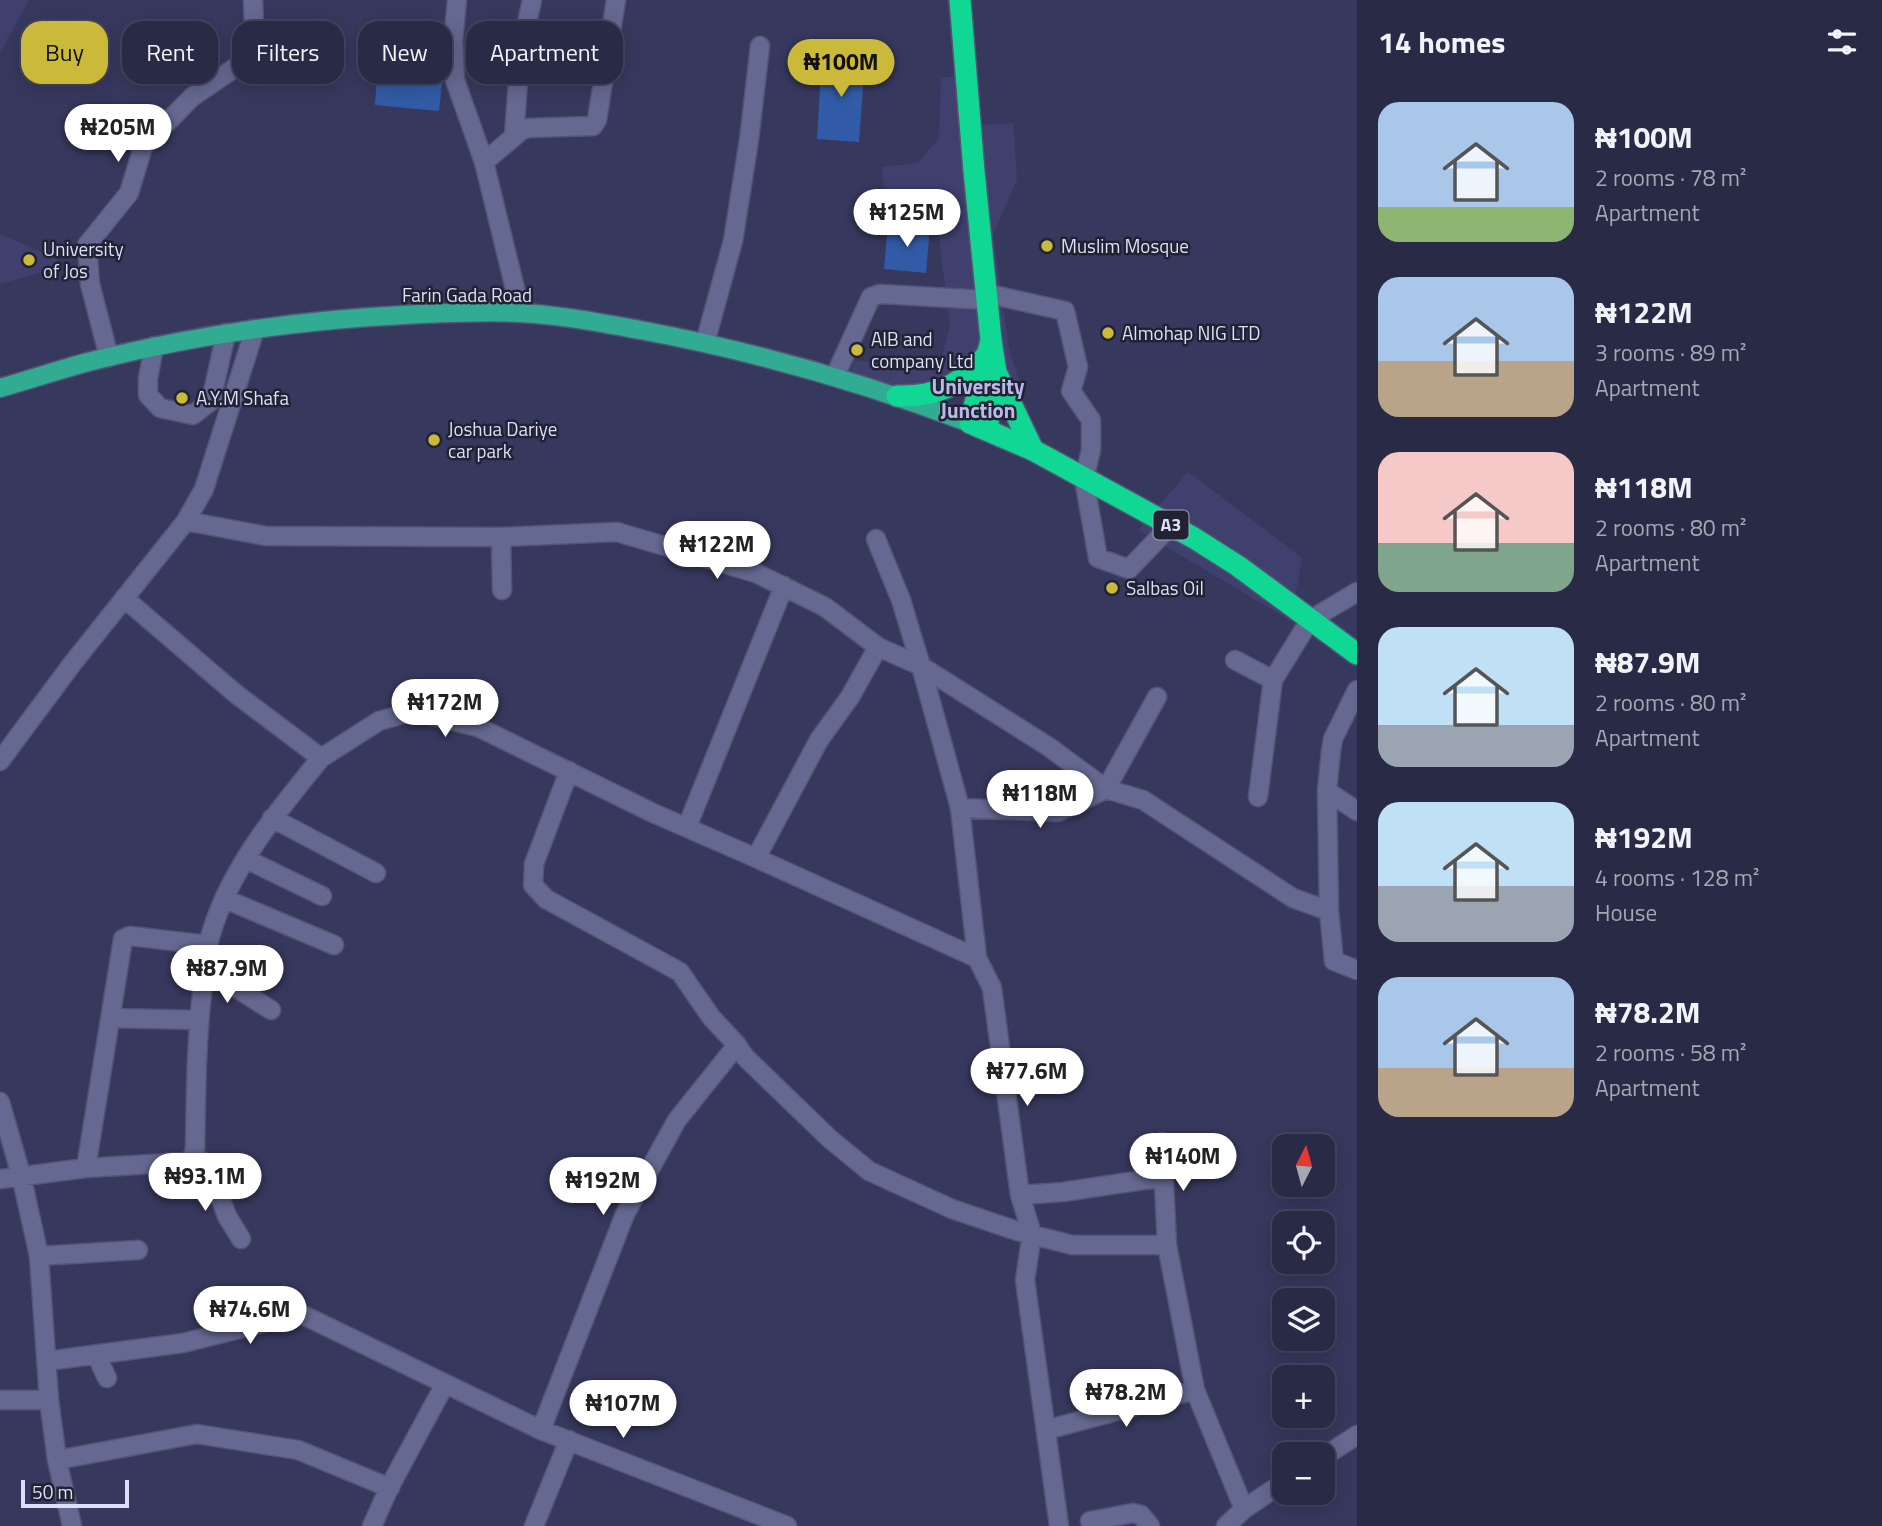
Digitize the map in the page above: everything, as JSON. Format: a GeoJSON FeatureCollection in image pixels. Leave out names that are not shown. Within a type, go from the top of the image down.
{"type":"FeatureCollection","features":[{"type":"Feature","properties":{"kind":"highway"},"geometry":{"type":"LineString","coordinates":[[960,0],[991,356],[978,426]]}},
{"type":"Feature","properties":{"kind":"highway"},"geometry":{"type":"LineString","coordinates":[[897,396],[937,393],[951,387],[991,356]]}},
{"type":"Feature","properties":{"kind":"highway"},"geometry":{"type":"LineString","coordinates":[[991,356],[1033,450]]}},
{"type":"Feature","properties":{"kind":"highway","name":"A3"},"geometry":{"type":"LineString","coordinates":[[978,426],[1033,450],[1171,525],[1238,566],[1357,654]]}},
{"type":"Feature","properties":{"kind":"main road","name":"Farin Gada Road"},"geometry":{"type":"LineString","coordinates":[[0,388],[154,346],[226,333],[318,320],[451,313],[521,313],[601,323],[705,343],[835,376],[978,426]]}},
{"type":"Feature","properties":{"kind":"street"},"geometry":{"type":"LineString","coordinates":[[109,357],[90,285],[87,245],[130,193],[143,147],[191,97],[255,54],[253,0]]}},
{"type":"Feature","properties":{"kind":"street"},"geometry":{"type":"LineString","coordinates":[[457,0],[453,41],[455,80],[484,162],[521,313]]}},
{"type":"Feature","properties":{"kind":"street"},"geometry":{"type":"LineString","coordinates":[[514,136],[520,54],[532,0]]}},
{"type":"Feature","properties":{"kind":"street"},"geometry":{"type":"LineString","coordinates":[[484,162],[522,130],[593,126],[597,120],[616,0]]}},
{"type":"Feature","properties":{"kind":"street"},"geometry":{"type":"LineString","coordinates":[[705,343],[733,241],[760,46]]}},
{"type":"Feature","properties":{"kind":"street"},"geometry":{"type":"LineString","coordinates":[[835,376],[871,298],[880,294],[985,297],[1065,311],[1078,367],[1071,391],[1091,420],[1091,450],[1084,479],[1098,558],[1129,569],[1171,525]]}},
{"type":"Feature","properties":{"kind":"street"},"geometry":{"type":"LineString","coordinates":[[0,761],[124,598],[186,522],[204,489],[255,329]]}},
{"type":"Feature","properties":{"kind":"street"},"geometry":{"type":"LineString","coordinates":[[154,346],[148,395],[160,408],[193,415],[211,401],[226,333]]}},
{"type":"Feature","properties":{"kind":"street"},"geometry":{"type":"LineString","coordinates":[[186,522],[266,536],[501,537],[617,532],[756,573],[825,607],[878,647],[921,666],[1049,747],[1106,789],[1143,800],[1293,898],[1329,911]]}},
{"type":"Feature","properties":{"kind":"street"},"geometry":{"type":"LineString","coordinates":[[501,537],[502,590]]}},
{"type":"Feature","properties":{"kind":"street"},"geometry":{"type":"LineString","coordinates":[[876,539],[901,600],[960,808],[977,958],[992,988],[1020,1195],[1032,1234],[1025,1280],[1059,1526]]}},
{"type":"Feature","properties":{"kind":"street"},"geometry":{"type":"LineString","coordinates":[[687,827],[783,586]]}},
{"type":"Feature","properties":{"kind":"street"},"geometry":{"type":"LineString","coordinates":[[1258,797],[1273,680],[1310,620],[1357,592]]}},
{"type":"Feature","properties":{"kind":"street"},"geometry":{"type":"LineString","coordinates":[[124,598],[236,694],[321,758]]}},
{"type":"Feature","properties":{"kind":"street"},"geometry":{"type":"LineString","coordinates":[[757,858],[819,740],[850,696],[878,647]]}},
{"type":"Feature","properties":{"kind":"street"},"geometry":{"type":"LineString","coordinates":[[1235,660],[1273,680]]}},
{"type":"Feature","properties":{"kind":"street"},"geometry":{"type":"LineString","coordinates":[[1357,690],[1333,739],[1327,791],[1329,911],[1334,961],[1357,970]]}},
{"type":"Feature","properties":{"kind":"street"},"geometry":{"type":"LineString","coordinates":[[960,808],[1058,812],[1106,789],[1157,697]]}},
{"type":"Feature","properties":{"kind":"street"},"geometry":{"type":"LineString","coordinates":[[0,1179],[86,1168],[185,1162],[192,1157],[195,1149],[199,1020],[208,944],[225,899],[272,818],[321,758],[379,720],[407,713],[430,715],[478,727],[653,813],[977,958]]}},
{"type":"Feature","properties":{"kind":"street"},"geometry":{"type":"LineString","coordinates":[[569,771],[534,864],[533,885],[546,899],[680,972],[711,1017],[745,1057],[830,1139],[869,1171],[952,1209],[1072,1245],[1167,1245]]}},
{"type":"Feature","properties":{"kind":"street"},"geometry":{"type":"LineString","coordinates":[[1327,791],[1357,811]]}},
{"type":"Feature","properties":{"kind":"street"},"geometry":{"type":"LineString","coordinates":[[272,818],[376,873]]}},
{"type":"Feature","properties":{"kind":"street"},"geometry":{"type":"LineString","coordinates":[[246,859],[322,897]]}},
{"type":"Feature","properties":{"kind":"street"},"geometry":{"type":"LineString","coordinates":[[225,899],[334,945]]}},
{"type":"Feature","properties":{"kind":"street"},"geometry":{"type":"LineString","coordinates":[[86,1168],[123,939],[125,937],[208,944]]}},
{"type":"Feature","properties":{"kind":"street"},"geometry":{"type":"LineString","coordinates":[[205,968],[271,1010]]}},
{"type":"Feature","properties":{"kind":"street"},"geometry":{"type":"LineString","coordinates":[[111,1018],[199,1020]]}},
{"type":"Feature","properties":{"kind":"street"},"geometry":{"type":"LineString","coordinates":[[541,1430],[625,1213],[677,1121],[737,1045]]}},
{"type":"Feature","properties":{"kind":"street"},"geometry":{"type":"LineString","coordinates":[[0,1102],[39,1256],[49,1400],[57,1460],[72,1526]]}},
{"type":"Feature","properties":{"kind":"street"},"geometry":{"type":"LineString","coordinates":[[1162,1142],[1167,1245],[1195,1390],[1244,1509]]}},
{"type":"Feature","properties":{"kind":"street"},"geometry":{"type":"LineString","coordinates":[[192,1157],[207,1163],[227,1216],[241,1239]]}},
{"type":"Feature","properties":{"kind":"street"},"geometry":{"type":"LineString","coordinates":[[1020,1195],[1063,1192],[1163,1177]]}},
{"type":"Feature","properties":{"kind":"street"},"geometry":{"type":"LineString","coordinates":[[39,1256],[138,1250]]}},
{"type":"Feature","properties":{"kind":"street"},"geometry":{"type":"LineString","coordinates":[[47,1361],[183,1343],[286,1315],[301,1314],[541,1430],[787,1526]]}},
{"type":"Feature","properties":{"kind":"street"},"geometry":{"type":"LineString","coordinates":[[96,1354],[107,1378]]}},
{"type":"Feature","properties":{"kind":"street"},"geometry":{"type":"LineString","coordinates":[[372,1526],[445,1384]]}},
{"type":"Feature","properties":{"kind":"street"},"geometry":{"type":"LineString","coordinates":[[1046,1430],[1195,1390]]}},
{"type":"Feature","properties":{"kind":"street"},"geometry":{"type":"LineString","coordinates":[[0,1401],[49,1400]]}},
{"type":"Feature","properties":{"kind":"street"},"geometry":{"type":"LineString","coordinates":[[57,1460],[197,1434],[298,1450],[390,1488]]}},
{"type":"Feature","properties":{"kind":"street"},"geometry":{"type":"LineString","coordinates":[[1335,1449],[1357,1435]]}},
{"type":"Feature","properties":{"kind":"street"},"geometry":{"type":"LineString","coordinates":[[534,1526],[569,1440]]}},
{"type":"Feature","properties":{"kind":"street"},"geometry":{"type":"LineString","coordinates":[[1226,1526],[1244,1509],[1272,1490]]}},
{"type":"Feature","properties":{"kind":"street"},"geometry":{"type":"LineString","coordinates":[[1090,1521],[1133,1514],[1141,1515],[1150,1526]]}},
{"type":"Feature","properties":{"kind":"shaded area"},"geometry":{"type":"Polygon","coordinates":[[[0,0],[29,0],[0,53],[0,0]]]}},
{"type":"Feature","properties":{"kind":"shaded area"},"geometry":{"type":"Polygon","coordinates":[[[975,76],[978,125],[1013,123],[1017,179],[993,236],[1009,348],[1020,384],[906,391],[850,373],[854,360],[912,368],[940,362],[950,326],[934,198],[885,202],[882,167],[918,163],[939,138],[941,77],[975,76]]]}},
{"type":"Feature","properties":{"kind":"shaded area","name":"University of Jos"},"geometry":{"type":"Polygon","coordinates":[[[0,234],[54,258],[63,266],[0,284],[0,234]]]}},
{"type":"Feature","properties":{"kind":"shaded area"},"geometry":{"type":"Polygon","coordinates":[[[1188,472],[1302,558],[1291,621],[1138,530],[1188,472]]]}},
{"type":"Feature","properties":{"kind":"building"},"geometry":{"type":"Polygon","coordinates":[[[822,57],[865,60],[859,142],[817,139],[822,57]]]}},
{"type":"Feature","properties":{"kind":"building"},"geometry":{"type":"Polygon","coordinates":[[[376,84],[442,84],[439,111],[375,105],[376,84]]]}},
{"type":"Feature","properties":{"kind":"building"},"geometry":{"type":"Polygon","coordinates":[[[888,225],[930,228],[926,273],[884,269],[888,225]]]}},
{"type":"Feature","properties":{"kind":"place","name":"Muslim Mosque"},"geometry":{"type":"Point","coordinates":[1047,246]}},
{"type":"Feature","properties":{"kind":"place","name":"University of Jos"},"geometry":{"type":"Point","coordinates":[29,260]}},
{"type":"Feature","properties":{"kind":"place","name":"Almohap NIG LTD"},"geometry":{"type":"Point","coordinates":[1108,333]}},
{"type":"Feature","properties":{"kind":"place","name":"AIB and company Ltd"},"geometry":{"type":"Point","coordinates":[857,350]}},
{"type":"Feature","properties":{"kind":"place","name":"A.Y.M Shafa"},"geometry":{"type":"Point","coordinates":[182,398]}},
{"type":"Feature","properties":{"kind":"place","name":"Joshua Dariye car park"},"geometry":{"type":"Point","coordinates":[434,440]}},
{"type":"Feature","properties":{"kind":"place","name":"Salbas Oil"},"geometry":{"type":"Point","coordinates":[1112,588]}},
{"type":"Feature","properties":{"kind":"district","name":"University Junction"},"geometry":{"type":"Point","coordinates":[978,399]}}]}
